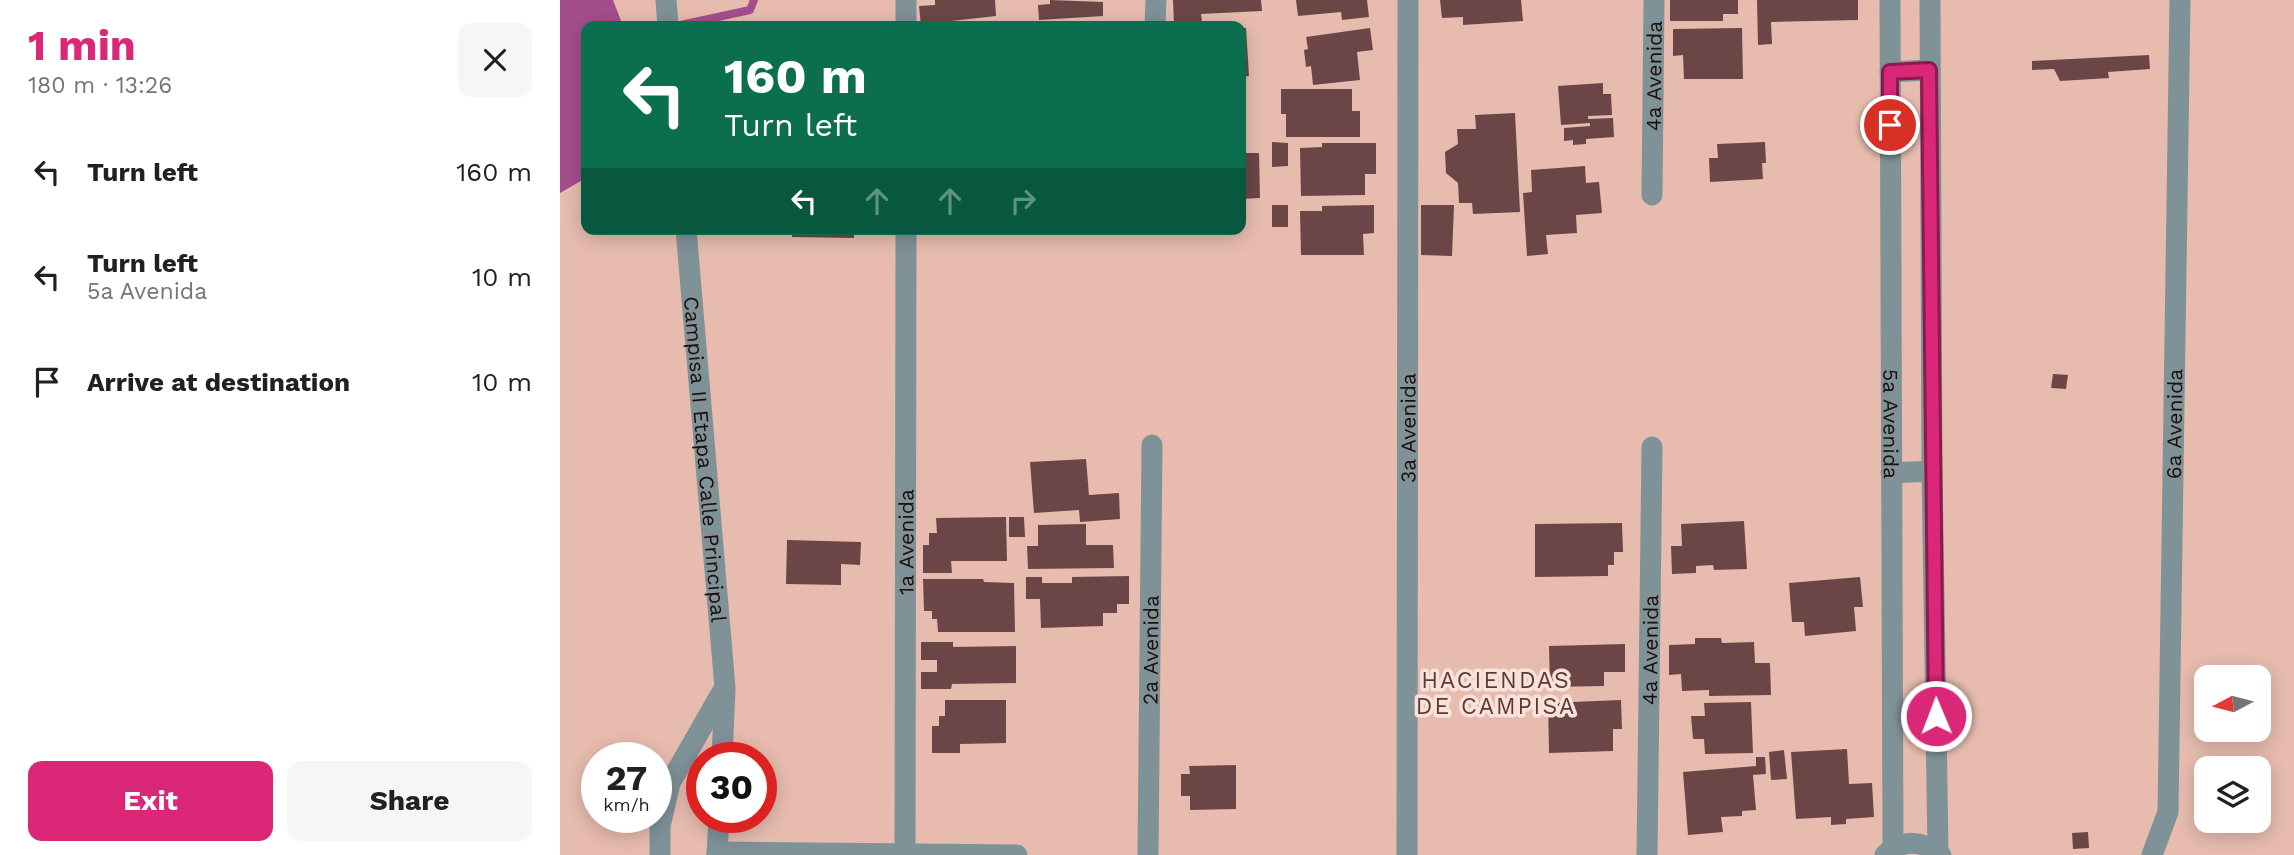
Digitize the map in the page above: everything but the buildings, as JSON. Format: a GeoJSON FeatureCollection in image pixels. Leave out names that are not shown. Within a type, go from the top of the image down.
{"type":"FeatureCollection","features":[{"type":"Feature","properties":{"kind":"street"},"geometry":{"type":"LineString","coordinates":[[666,0],[668,21]]}},
{"type":"Feature","properties":{"kind":"street"},"geometry":{"type":"LineString","coordinates":[[906,0],[906,21]]}},
{"type":"Feature","properties":{"kind":"street"},"geometry":{"type":"LineString","coordinates":[[1155,21],[1156,0]]}},
{"type":"Feature","properties":{"kind":"street","name":"3a Avenida"},"geometry":{"type":"LineString","coordinates":[[1407,855],[1408,0]]}},
{"type":"Feature","properties":{"kind":"street","name":"4a Avenida"},"geometry":{"type":"LineString","coordinates":[[1652,195],[1654,0]]}},
{"type":"Feature","properties":{"kind":"street","name":"5a Avenida"},"geometry":{"type":"LineString","coordinates":[[1889,852],[1890,0]]}},
{"type":"Feature","properties":{"kind":"street","name":"5a Avenida"},"geometry":{"type":"LineString","coordinates":[[1930,0],[1932,471],[1939,854]]}},
{"type":"Feature","properties":{"kind":"street","name":"6a Avenida"},"geometry":{"type":"LineString","coordinates":[[2154,851],[2168,811],[2180,0]]}},
{"type":"Feature","properties":{"kind":"street"},"geometry":{"type":"LineString","coordinates":[[1890,72],[1929,70]]}},
{"type":"Feature","properties":{"kind":"street","name":"Campisa II Etapa Calle Principal"},"geometry":{"type":"LineString","coordinates":[[686,235],[725,688],[723,742]]}},
{"type":"Feature","properties":{"kind":"street","name":"1a Avenida"},"geometry":{"type":"LineString","coordinates":[[905,855],[906,235]]}},
{"type":"Feature","properties":{"kind":"street","name":"2a Avenida"},"geometry":{"type":"LineString","coordinates":[[1148,855],[1152,445]]}},
{"type":"Feature","properties":{"kind":"street","name":"4a Avenida"},"geometry":{"type":"LineString","coordinates":[[1647,855],[1652,447]]}},
{"type":"Feature","properties":{"kind":"street"},"geometry":{"type":"LineString","coordinates":[[1891,473],[1932,471]]}},
{"type":"Feature","properties":{"kind":"street"},"geometry":{"type":"LineString","coordinates":[[660,855],[660,826],[670,783],[725,688]]}},
{"type":"Feature","properties":{"kind":"street"},"geometry":{"type":"LineString","coordinates":[[718,833],[717,854],[1017,855]]}},
{"type":"Feature","properties":{"kind":"street"},"geometry":{"type":"LineString","coordinates":[[1889,852],[1907,843],[1929,846],[1939,854]]}},
{"type":"Feature","properties":{"kind":"shaded area"},"geometry":{"type":"Polygon","coordinates":[[[560,0],[613,0],[621,21],[581,21],[581,181],[560,193],[560,0]]]}},
{"type":"Feature","properties":{"kind":"waterway"},"geometry":{"type":"LineString","coordinates":[[699,21],[750,10],[754,0]]}},
{"type":"Feature","properties":{"kind":"district","name":"HACIENDAS DE CAMPISA"},"geometry":{"type":"Point","coordinates":[1496,693]}},
{"type":"Feature","properties":{"kind":"route"},"geometry":{"type":"LineString","coordinates":[[1890,125],[1890,72],[1929,70],[1936,716]]}}]}
